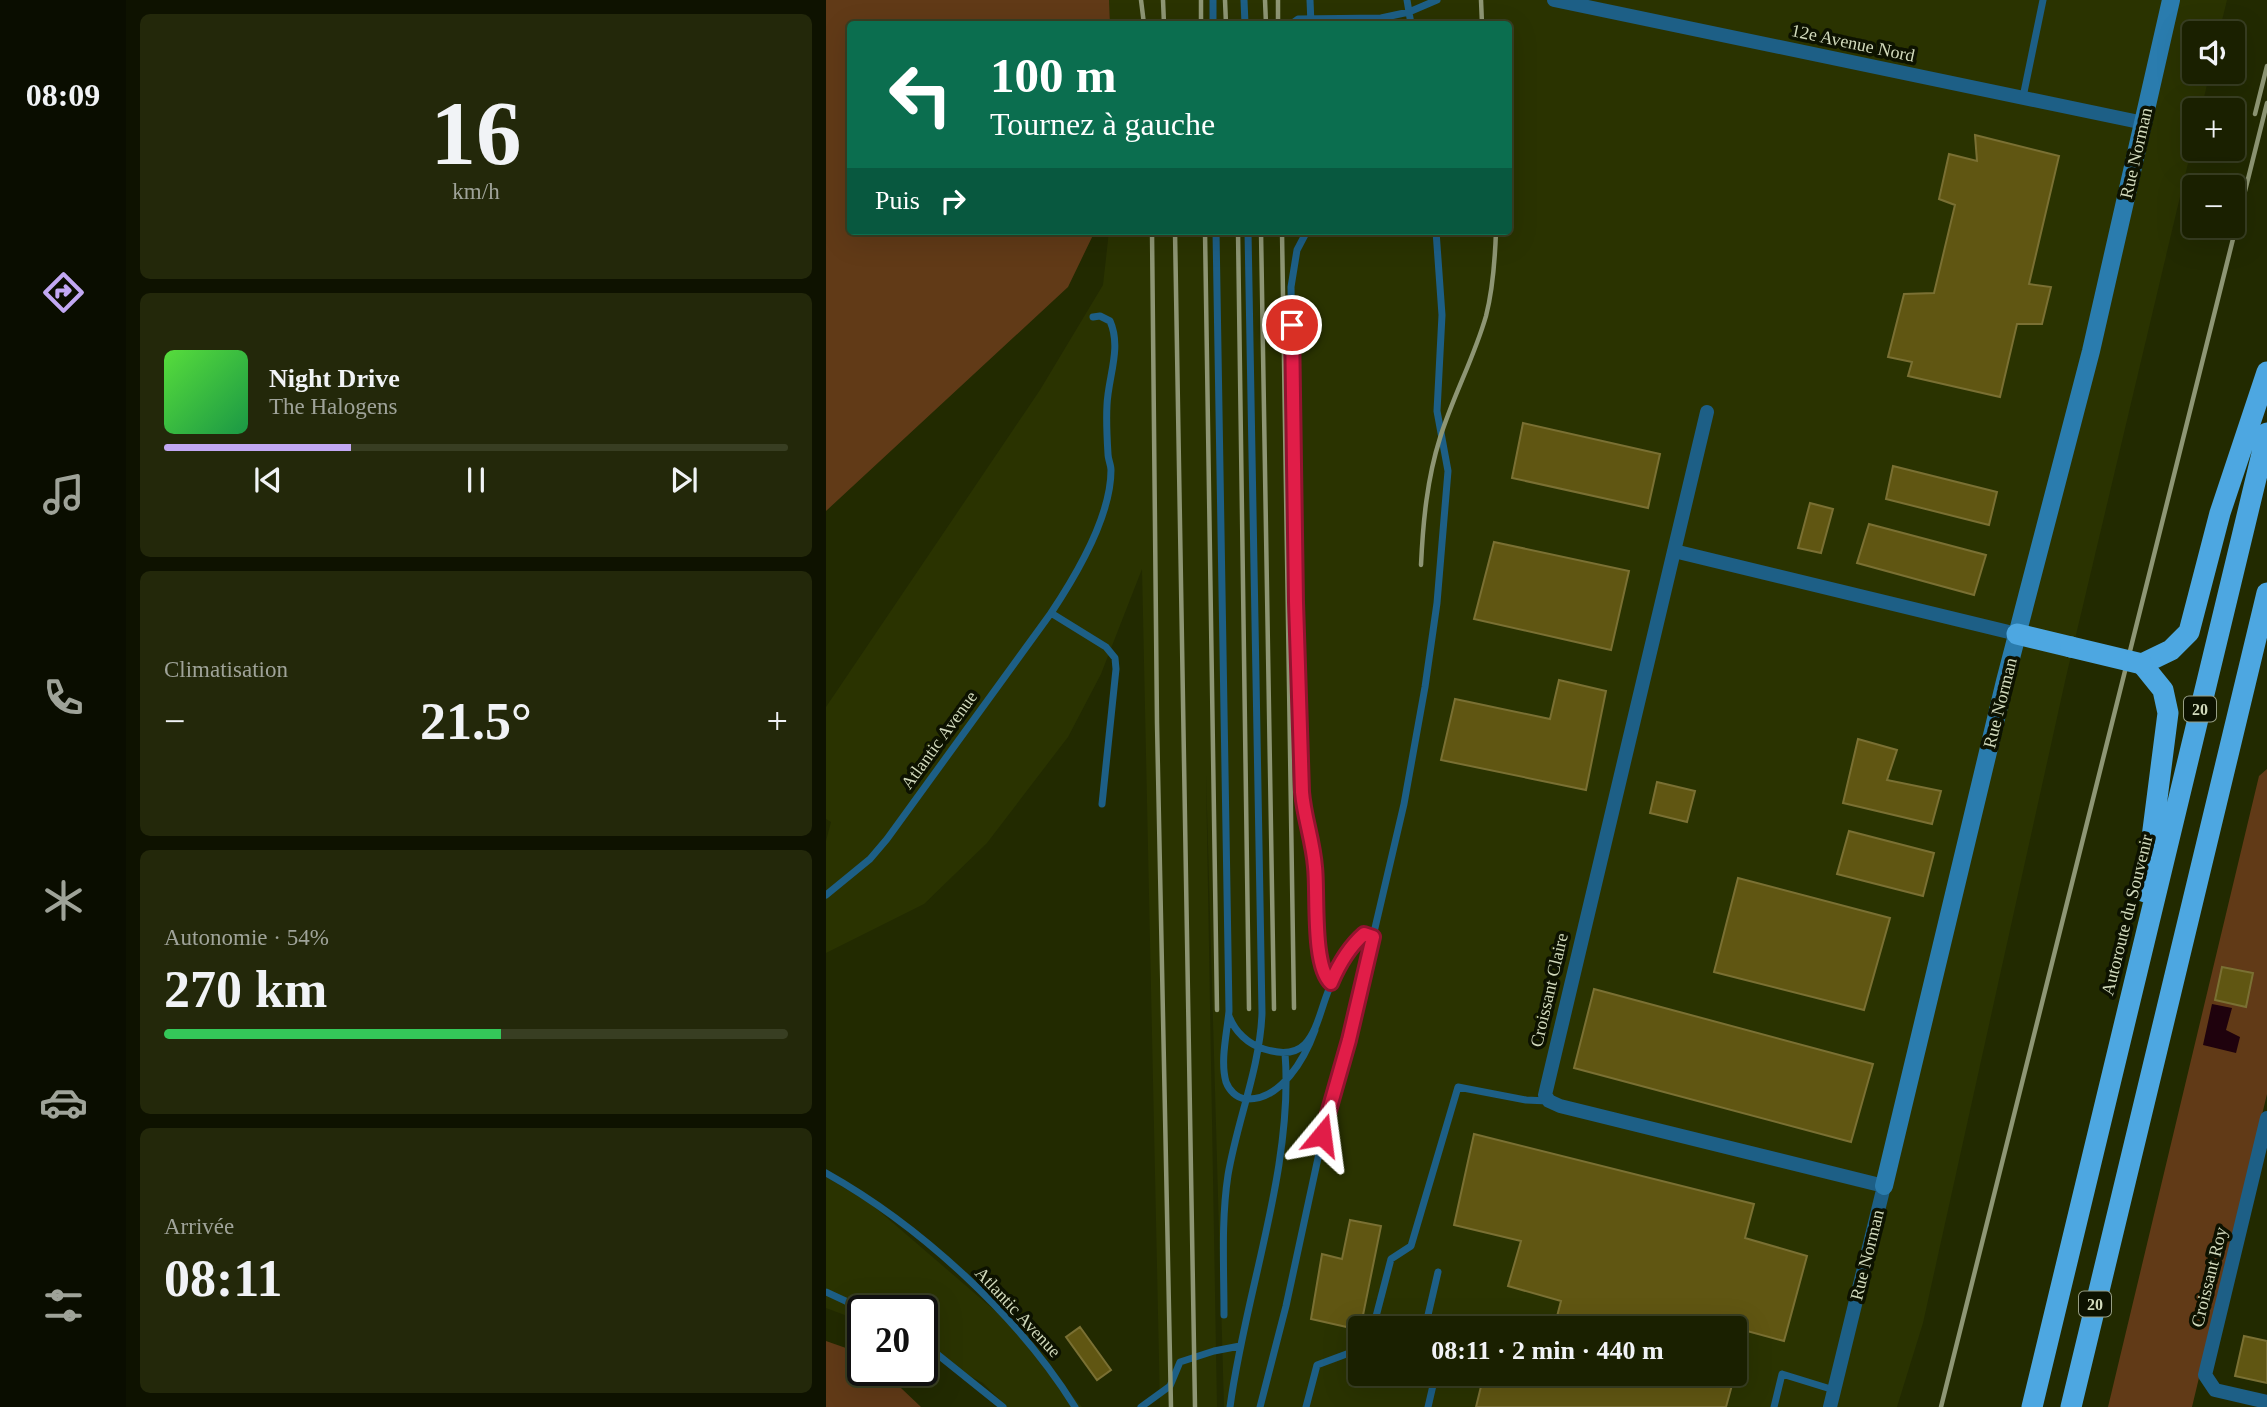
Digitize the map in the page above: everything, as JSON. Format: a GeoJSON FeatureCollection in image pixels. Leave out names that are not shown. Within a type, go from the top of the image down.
{"type":"FeatureCollection","features":[{"type":"Feature","properties":{"kind":"highway"},"geometry":{"type":"LineString","coordinates":[[2146,665],[2178,646],[2189,632],[2220,513],[2267,372]]}},
{"type":"Feature","properties":{"kind":"highway","name":"Autoroute du Souvenir"},"geometry":{"type":"LineString","coordinates":[[2032,1407],[2267,433]]}},
{"type":"Feature","properties":{"kind":"highway","name":"20"},"geometry":{"type":"LineString","coordinates":[[2071,1407],[2267,593]]}},
{"type":"Feature","properties":{"kind":"highway"},"geometry":{"type":"LineString","coordinates":[[2017,634],[2146,665],[2162,690],[2168,713],[2133,984]]}},
{"type":"Feature","properties":{"kind":"street","name":"12e Avenue Nord"},"geometry":{"type":"LineString","coordinates":[[1558,0],[2144,123]]}},
{"type":"Feature","properties":{"kind":"street","name":"Rue Norman"},"geometry":{"type":"LineString","coordinates":[[1830,1407],[2017,634],[2091,351],[2171,0]]}},
{"type":"Feature","properties":{"kind":"street","name":"Croissant Claire"},"geometry":{"type":"LineString","coordinates":[[1549,1101],[1545,1095],[1546,1082],[1707,412]]}},
{"type":"Feature","properties":{"kind":"street"},"geometry":{"type":"LineString","coordinates":[[1674,551],[2017,634]]}},
{"type":"Feature","properties":{"kind":"street"},"geometry":{"type":"LineString","coordinates":[[1549,1101],[1560,1106],[1884,1186]]}},
{"type":"Feature","properties":{"kind":"street","name":"Croissant Roy"},"geometry":{"type":"LineString","coordinates":[[2267,1118],[2205,1375],[2215,1390],[2267,1402]]}},
{"type":"Feature","properties":{"kind":"lane"},"geometry":{"type":"LineString","coordinates":[[1213,0],[1213,21]]}},
{"type":"Feature","properties":{"kind":"lane"},"geometry":{"type":"LineString","coordinates":[[1244,0],[1245,21]]}},
{"type":"Feature","properties":{"kind":"lane"},"geometry":{"type":"LineString","coordinates":[[1310,0],[1311,21]]}},
{"type":"Feature","properties":{"kind":"lane"},"geometry":{"type":"LineString","coordinates":[[1406,0],[1410,21]]}},
{"type":"Feature","properties":{"kind":"lane"},"geometry":{"type":"LineString","coordinates":[[1382,21],[1437,0]]}},
{"type":"Feature","properties":{"kind":"lane"},"geometry":{"type":"LineString","coordinates":[[2023,98],[2043,0]]}},
{"type":"Feature","properties":{"kind":"lane"},"geometry":{"type":"LineString","coordinates":[[1216,235],[1229,1011],[1225,1060],[1226,1082],[1234,1094],[1246,1099],[1262,1096],[1286,1080],[1307,1052],[1341,962],[1364,934],[1373,937]]}},
{"type":"Feature","properties":{"kind":"lane"},"geometry":{"type":"LineString","coordinates":[[1224,1315],[1224,1204],[1232,1155],[1259,1047],[1262,999],[1248,235]]}},
{"type":"Feature","properties":{"kind":"lane"},"geometry":{"type":"LineString","coordinates":[[1305,235],[1297,250],[1291,294],[1300,764],[1304,816],[1315,868],[1315,906],[1320,954],[1324,975],[1331,983]]}},
{"type":"Feature","properties":{"kind":"lane"},"geometry":{"type":"LineString","coordinates":[[1260,1407],[1286,1306],[1322,1135],[1349,1040],[1411,766],[1437,603],[1448,471],[1437,411],[1442,315],[1436,235]]}},
{"type":"Feature","properties":{"kind":"lane","name":"Atlantic Avenue"},"geometry":{"type":"LineString","coordinates":[[826,895],[870,859],[887,839],[1051,612],[1083,561],[1108,492],[1111,469],[1108,458],[1107,405],[1115,335],[1110,321],[1100,316],[1093,317]]}},
{"type":"Feature","properties":{"kind":"lane"},"geometry":{"type":"LineString","coordinates":[[1051,612],[1086,637],[1106,647],[1116,663],[1102,804]]}},
{"type":"Feature","properties":{"kind":"lane"},"geometry":{"type":"LineString","coordinates":[[1229,1011],[1234,1027],[1245,1039],[1259,1047],[1285,1053],[1304,1046],[1315,1030]]}},
{"type":"Feature","properties":{"kind":"lane"},"geometry":{"type":"LineString","coordinates":[[1230,1407],[1277,1167],[1286,1080],[1285,1053]]}},
{"type":"Feature","properties":{"kind":"lane"},"geometry":{"type":"LineString","coordinates":[[1376,1316],[1391,1259],[1411,1245],[1458,1087],[1526,1100],[1549,1101]]}},
{"type":"Feature","properties":{"kind":"lane","name":"Atlantic Avenue"},"geometry":{"type":"LineString","coordinates":[[826,1173],[885,1210],[964,1276],[1016,1327],[1075,1407]]}},
{"type":"Feature","properties":{"kind":"lane"},"geometry":{"type":"LineString","coordinates":[[1428,1316],[1438,1272]]}},
{"type":"Feature","properties":{"kind":"lane"},"geometry":{"type":"LineString","coordinates":[[826,1292],[847,1302]]}},
{"type":"Feature","properties":{"kind":"lane"},"geometry":{"type":"LineString","coordinates":[[1141,1407],[1170,1386],[1180,1362],[1230,1346],[1240,1346]]}},
{"type":"Feature","properties":{"kind":"lane"},"geometry":{"type":"LineString","coordinates":[[1306,1407],[1317,1365],[1348,1353]]}},
{"type":"Feature","properties":{"kind":"lane"},"geometry":{"type":"LineString","coordinates":[[938,1355],[1003,1407]]}},
{"type":"Feature","properties":{"kind":"lane"},"geometry":{"type":"LineString","coordinates":[[1774,1407],[1782,1374],[1834,1390]]}},
{"type":"Feature","properties":{"kind":"lane"},"geometry":{"type":"LineString","coordinates":[[1428,1407],[1433,1386]]}},
{"type":"Feature","properties":{"kind":"shaded area"},"geometry":{"type":"Polygon","coordinates":[[[826,0],[1109,0],[1110,21],[847,21],[847,235],[1093,235],[1068,287],[826,511],[826,0]]]}},
{"type":"Feature","properties":{"kind":"shaded area"},"geometry":{"type":"Polygon","coordinates":[[[1109,0],[2227,0],[2222,21],[2182,21],[2182,84],[2207,84],[2204,98],[2182,98],[2182,161],[2189,161],[2185,175],[2182,175],[2182,189],[2066,677],[1923,1323],[1897,1407],[1224,1407],[1206,774],[1217,1407],[1160,1407],[1142,569],[1101,674],[1068,737],[987,843],[924,904],[826,953],[826,841],[831,822],[826,819],[826,707],[1040,390],[1103,285],[1109,235],[1512,235],[1512,21],[1110,21],[1109,0]]]}},
{"type":"Feature","properties":{"kind":"shaded area"},"geometry":{"type":"Polygon","coordinates":[[[2267,769],[2267,1094],[2192,1407],[2108,1407],[2259,776],[2267,769]]]}},
{"type":"Feature","properties":{"kind":"shaded area"},"geometry":{"type":"Polygon","coordinates":[[[2212,1004],[2232,1008],[2226,1030],[2240,1037],[2236,1053],[2203,1045],[2212,1004]]]}},
{"type":"Feature","properties":{"kind":"shaded area"},"geometry":{"type":"Polygon","coordinates":[[[826,1177],[871,1204],[1015,1328],[1082,1407],[1007,1407],[983,1383],[938,1359],[938,1295],[847,1295],[847,1316],[826,1308],[826,1177]]]}},
{"type":"Feature","properties":{"kind":"shaded area"},"geometry":{"type":"Polygon","coordinates":[[[826,1341],[847,1348],[847,1386],[899,1386],[921,1407],[826,1407],[826,1341]]]}},
{"type":"Feature","properties":{"kind":"building"},"geometry":{"type":"Polygon","coordinates":[[[1975,135],[2059,156],[2029,284],[2051,287],[2042,324],[2017,324],[2000,397],[1908,376],[1912,362],[1888,357],[1904,294],[1934,293],[1955,205],[1939,199],[1949,154],[1977,161],[1975,135]]]}},
{"type":"Feature","properties":{"kind":"building"},"geometry":{"type":"Polygon","coordinates":[[[1523,423],[1660,454],[1648,508],[1512,478],[1523,423]]]}},
{"type":"Feature","properties":{"kind":"building"},"geometry":{"type":"Polygon","coordinates":[[[1893,466],[1997,492],[1989,525],[1886,499],[1893,466]]]}},
{"type":"Feature","properties":{"kind":"building"},"geometry":{"type":"Polygon","coordinates":[[[1810,503],[1833,509],[1821,553],[1798,548],[1810,503]]]}},
{"type":"Feature","properties":{"kind":"building"},"geometry":{"type":"Polygon","coordinates":[[[1869,524],[1986,555],[1974,595],[1857,563],[1869,524]]]}},
{"type":"Feature","properties":{"kind":"building"},"geometry":{"type":"Polygon","coordinates":[[[1494,542],[1629,571],[1611,650],[1474,619],[1494,542]]]}},
{"type":"Feature","properties":{"kind":"building"},"geometry":{"type":"Polygon","coordinates":[[[1559,680],[1606,691],[1586,790],[1441,760],[1455,699],[1550,719],[1559,680]]]}},
{"type":"Feature","properties":{"kind":"building"},"geometry":{"type":"Polygon","coordinates":[[[1858,739],[1897,750],[1887,780],[1941,791],[1932,824],[1843,803],[1858,739]]]}},
{"type":"Feature","properties":{"kind":"building"},"geometry":{"type":"Polygon","coordinates":[[[1657,782],[1695,791],[1687,822],[1650,813],[1657,782]]]}},
{"type":"Feature","properties":{"kind":"building"},"geometry":{"type":"Polygon","coordinates":[[[1849,831],[1934,853],[1923,896],[1837,874],[1849,831]]]}},
{"type":"Feature","properties":{"kind":"building"},"geometry":{"type":"Polygon","coordinates":[[[1738,878],[1890,918],[1864,1010],[1714,972],[1738,878]]]}},
{"type":"Feature","properties":{"kind":"building"},"geometry":{"type":"Polygon","coordinates":[[[2222,967],[2253,973],[2246,1007],[2215,1000],[2222,967]]]}},
{"type":"Feature","properties":{"kind":"building"},"geometry":{"type":"Polygon","coordinates":[[[1594,989],[1873,1064],[1851,1142],[1574,1068],[1594,989]]]}},
{"type":"Feature","properties":{"kind":"building"},"geometry":{"type":"Polygon","coordinates":[[[1474,1134],[1754,1204],[1745,1238],[1807,1256],[1784,1341],[1747,1331],[1747,1316],[1557,1316],[1561,1301],[1508,1286],[1521,1241],[1454,1225],[1474,1134]]]}},
{"type":"Feature","properties":{"kind":"building"},"geometry":{"type":"Polygon","coordinates":[[[1350,1220],[1381,1226],[1363,1316],[1348,1316],[1348,1327],[1311,1319],[1322,1254],[1342,1259],[1350,1220]]]}},
{"type":"Feature","properties":{"kind":"building"},"geometry":{"type":"Polygon","coordinates":[[[1080,1327],[1111,1370],[1097,1380],[1066,1337],[1080,1327]]]}},
{"type":"Feature","properties":{"kind":"building"},"geometry":{"type":"Polygon","coordinates":[[[2244,1336],[2267,1341],[2267,1383],[2235,1376],[2244,1336]]]}},
{"type":"Feature","properties":{"kind":"building"},"geometry":{"type":"Polygon","coordinates":[[[1481,1386],[1732,1386],[1726,1407],[1476,1407],[1481,1386]]]}},
{"type":"Feature","properties":{"kind":"railway"},"geometry":{"type":"LineString","coordinates":[[1141,0],[1144,21]]}},
{"type":"Feature","properties":{"kind":"railway"},"geometry":{"type":"LineString","coordinates":[[1163,0],[1164,21]]}},
{"type":"Feature","properties":{"kind":"railway"},"geometry":{"type":"LineString","coordinates":[[1201,0],[1201,21]]}},
{"type":"Feature","properties":{"kind":"railway"},"geometry":{"type":"LineString","coordinates":[[1225,0],[1226,21]]}},
{"type":"Feature","properties":{"kind":"railway"},"geometry":{"type":"LineString","coordinates":[[1265,0],[1266,21]]}},
{"type":"Feature","properties":{"kind":"railway"},"geometry":{"type":"LineString","coordinates":[[1278,0],[1278,21]]}},
{"type":"Feature","properties":{"kind":"railway"},"geometry":{"type":"LineString","coordinates":[[1481,0],[1482,21]]}},
{"type":"Feature","properties":{"kind":"railway"},"geometry":{"type":"LineString","coordinates":[[2255,114],[2267,66]]}},
{"type":"Feature","properties":{"kind":"railway"},"geometry":{"type":"LineString","coordinates":[[1941,1407],[2267,103]]}},
{"type":"Feature","properties":{"kind":"railway"},"geometry":{"type":"LineString","coordinates":[[1152,235],[1157,723],[1171,1407]]}},
{"type":"Feature","properties":{"kind":"railway"},"geometry":{"type":"LineString","coordinates":[[1175,235],[1195,1407]]}},
{"type":"Feature","properties":{"kind":"railway"},"geometry":{"type":"LineString","coordinates":[[1205,235],[1217,1010]]}},
{"type":"Feature","properties":{"kind":"railway"},"geometry":{"type":"LineString","coordinates":[[1238,235],[1249,1009]]}},
{"type":"Feature","properties":{"kind":"railway"},"geometry":{"type":"LineString","coordinates":[[1261,235],[1274,1009]]}},
{"type":"Feature","properties":{"kind":"railway"},"geometry":{"type":"LineString","coordinates":[[1282,235],[1294,1008]]}},
{"type":"Feature","properties":{"kind":"railway"},"geometry":{"type":"LineString","coordinates":[[1421,565],[1424,517],[1432,469],[1445,422],[1486,316],[1496,235]]}},
{"type":"Feature","properties":{"kind":"route"},"geometry":{"type":"LineString","coordinates":[[1292,325],[1300,764],[1304,816],[1315,868],[1315,906],[1322,969],[1331,983],[1341,962],[1356,941],[1364,934],[1373,937],[1349,1040],[1322,1135]]}}]}
